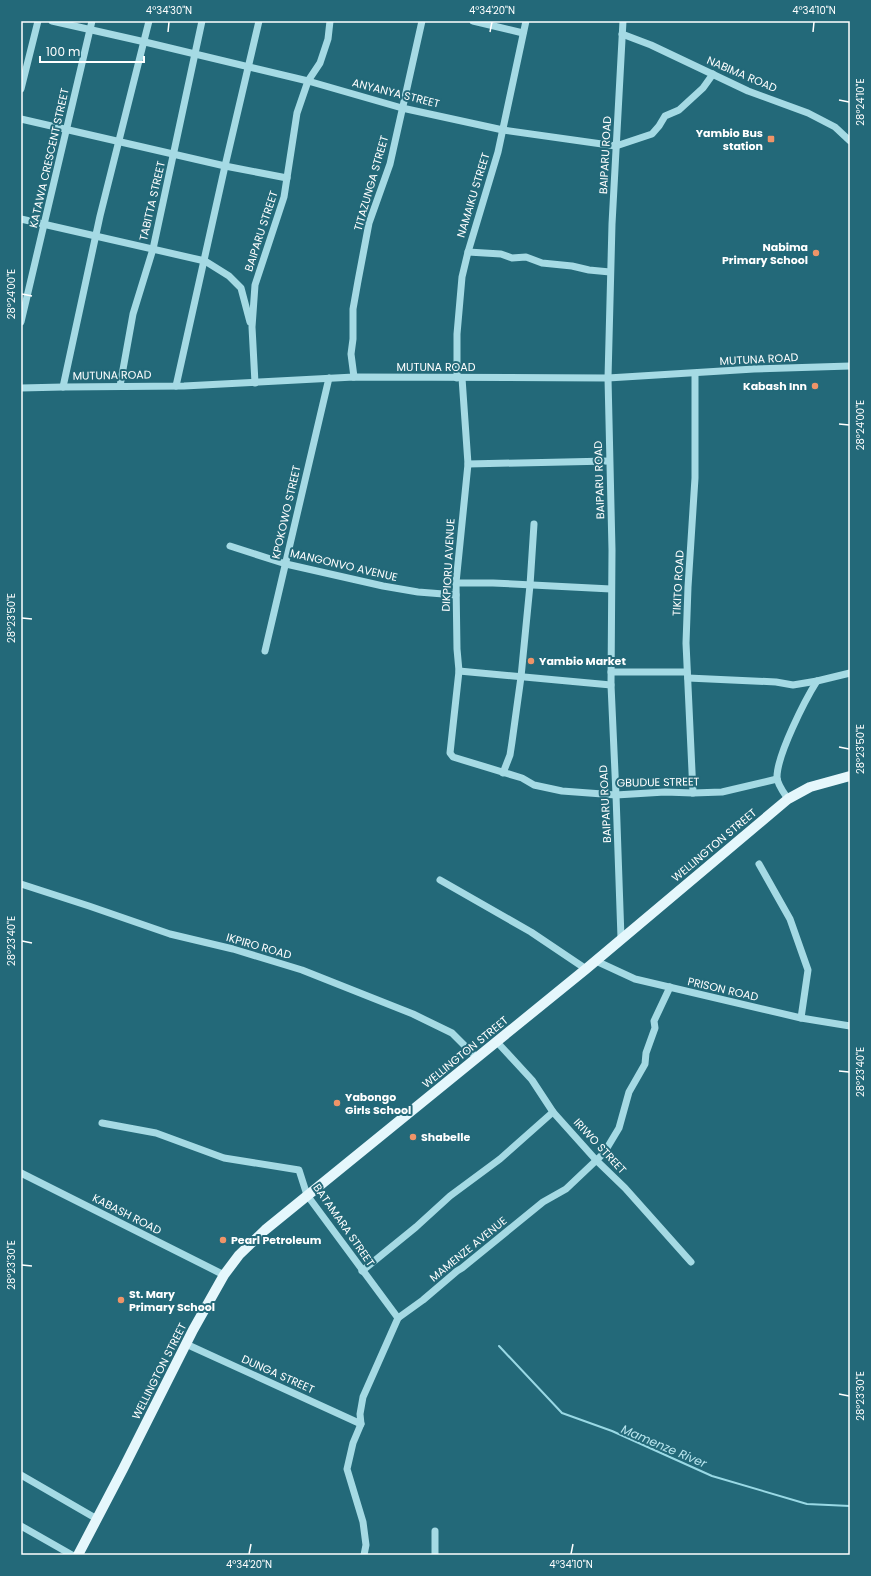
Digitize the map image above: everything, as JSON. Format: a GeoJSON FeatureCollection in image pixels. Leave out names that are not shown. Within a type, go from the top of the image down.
{"type":"FeatureCollection","features":[{"type":"Feature","properties":{"kind":"main road","name":"WELLINGTON STREET"},"geometry":{"type":"LineString","coordinates":[[78,1555],[186,1344],[224,1275],[238,1255],[307,1195],[596,961],[621,938],[788,799],[810,787],[850,776]]}},
{"type":"Feature","properties":{"kind":"street"},"geometry":{"type":"LineString","coordinates":[[21,89],[38,21]]}},
{"type":"Feature","properties":{"kind":"street","name":"ANYANYA STREET"},"geometry":{"type":"LineString","coordinates":[[52,21],[308,81],[402,108],[503,130],[616,146],[652,134],[665,116],[679,110],[703,88],[713,74]]}},
{"type":"Feature","properties":{"kind":"street","name":"KATAWA CRESCENT STREET"},"geometry":{"type":"LineString","coordinates":[[21,322],[92,21]]}},
{"type":"Feature","properties":{"kind":"street"},"geometry":{"type":"LineString","coordinates":[[63,386],[96,236],[149,21]]}},
{"type":"Feature","properties":{"kind":"street","name":"TABITTA STREET"},"geometry":{"type":"LineString","coordinates":[[120,386],[133,314],[153,248],[202,21]]}},
{"type":"Feature","properties":{"kind":"street"},"geometry":{"type":"LineString","coordinates":[[176,386],[259,21]]}},
{"type":"Feature","properties":{"kind":"street","name":"BAIPARU STREET"},"geometry":{"type":"LineString","coordinates":[[255,382],[252,327],[255,285],[284,197],[297,113],[308,81],[320,64],[328,39],[330,21]]}},
{"type":"Feature","properties":{"kind":"street","name":"TITAZUNGA STREET"},"geometry":{"type":"LineString","coordinates":[[354,377],[351,354],[354,309],[369,223],[390,164],[422,21]]}},
{"type":"Feature","properties":{"kind":"street"},"geometry":{"type":"LineString","coordinates":[[473,21],[524,33]]}},
{"type":"Feature","properties":{"kind":"street","name":"NAMAIKU STREET"},"geometry":{"type":"LineString","coordinates":[[460,378],[458,327],[462,277],[498,152],[526,21]]}},
{"type":"Feature","properties":{"kind":"street","name":"BAIPARU ROAD"},"geometry":{"type":"LineString","coordinates":[[621,938],[611,685],[612,550],[608,378],[610,272],[623,21]]}},
{"type":"Feature","properties":{"kind":"street","name":"NABIMA ROAD"},"geometry":{"type":"LineString","coordinates":[[622,34],[651,45],[748,91],[808,113],[835,127],[850,142]]}},
{"type":"Feature","properties":{"kind":"street"},"geometry":{"type":"LineString","coordinates":[[21,119],[225,166],[287,178]]}},
{"type":"Feature","properties":{"kind":"street"},"geometry":{"type":"LineString","coordinates":[[21,219],[205,260],[229,276],[241,288],[252,327]]}},
{"type":"Feature","properties":{"kind":"street"},"geometry":{"type":"LineString","coordinates":[[468,252],[501,254],[512,258],[526,258],[542,263],[610,272]]}},
{"type":"Feature","properties":{"kind":"street","name":"MUTUNA ROAD"},"geometry":{"type":"LineString","coordinates":[[21,388],[63,386],[176,386],[354,377],[608,378],[695,374],[754,369],[850,366]]}},
{"type":"Feature","properties":{"kind":"street","name":"TIKITO ROAD"},"geometry":{"type":"LineString","coordinates":[[693,793],[688,675],[688,587],[695,478],[695,374]]}},
{"type":"Feature","properties":{"kind":"street","name":"KPOKOWO STREET"},"geometry":{"type":"LineString","coordinates":[[266,651],[329,378]]}},
{"type":"Feature","properties":{"kind":"street","name":"DIKPIORU AVENUE"},"geometry":{"type":"LineString","coordinates":[[450,753],[459,671],[456,583],[468,464],[460,378]]}},
{"type":"Feature","properties":{"kind":"street"},"geometry":{"type":"LineString","coordinates":[[468,464],[609,461]]}},
{"type":"Feature","properties":{"kind":"street"},"geometry":{"type":"LineString","coordinates":[[503,773],[510,755],[521,677],[534,524]]}},
{"type":"Feature","properties":{"kind":"street","name":"MANGONVO AVENUE"},"geometry":{"type":"LineString","coordinates":[[230,546],[286,564],[384,586],[418,592],[456,595]]}},
{"type":"Feature","properties":{"kind":"street"},"geometry":{"type":"LineString","coordinates":[[456,583],[482,582],[611,589]]}},
{"type":"Feature","properties":{"kind":"street"},"geometry":{"type":"LineString","coordinates":[[459,671],[611,685]]}},
{"type":"Feature","properties":{"kind":"street"},"geometry":{"type":"LineString","coordinates":[[611,672],[688,675],[776,682],[793,685],[850,673]]}},
{"type":"Feature","properties":{"kind":"street"},"geometry":{"type":"LineString","coordinates":[[788,799],[777,779],[782,754],[810,692],[817,681]]}},
{"type":"Feature","properties":{"kind":"street","name":"GBUDUE STREET"},"geometry":{"type":"LineString","coordinates":[[450,753],[454,757],[522,778],[534,785],[562,791],[616,795],[665,792],[722,792],[777,779]]}},
{"type":"Feature","properties":{"kind":"street"},"geometry":{"type":"LineString","coordinates":[[759,864],[790,919],[808,970],[802,1018]]}},
{"type":"Feature","properties":{"kind":"street"},"geometry":{"type":"LineString","coordinates":[[440,880],[531,932],[586,969]]}},
{"type":"Feature","properties":{"kind":"street","name":"IKPIRO ROAD"},"geometry":{"type":"LineString","coordinates":[[21,884],[170,934],[233,949],[302,970],[419,1017],[452,1033],[478,1058]]}},
{"type":"Feature","properties":{"kind":"street","name":"PRISON ROAD"},"geometry":{"type":"LineString","coordinates":[[596,961],[635,979],[670,988],[802,1018],[850,1026]]}},
{"type":"Feature","properties":{"kind":"street","name":"MAMENZE AVENUE"},"geometry":{"type":"LineString","coordinates":[[398,1318],[423,1300],[456,1271],[462,1268],[543,1202],[566,1189],[604,1153],[619,1128],[629,1092],[645,1064],[646,1053],[655,1028],[654,1021],[670,988]]}},
{"type":"Feature","properties":{"kind":"street","name":"IRIWO STREET"},"geometry":{"type":"LineString","coordinates":[[497,1042],[532,1080],[553,1112],[596,1160],[625,1188],[691,1262]]}},
{"type":"Feature","properties":{"kind":"street"},"geometry":{"type":"LineString","coordinates":[[362,1270],[416,1227],[450,1196],[500,1159],[553,1112]]}},
{"type":"Feature","properties":{"kind":"street","name":"BATAMARA STREET"},"geometry":{"type":"LineString","coordinates":[[102,1123],[156,1133],[224,1158],[298,1170],[307,1195],[398,1318]]}},
{"type":"Feature","properties":{"kind":"street","name":"KABASH ROAD"},"geometry":{"type":"LineString","coordinates":[[21,1173],[224,1275]]}},
{"type":"Feature","properties":{"kind":"street"},"geometry":{"type":"LineString","coordinates":[[364,1555],[366,1545],[363,1522],[347,1469],[353,1443],[361,1424],[360,1414],[363,1397],[398,1318]]}},
{"type":"Feature","properties":{"kind":"street","name":"DUNGA STREET"},"geometry":{"type":"LineString","coordinates":[[186,1344],[361,1424]]}},
{"type":"Feature","properties":{"kind":"street"},"geometry":{"type":"LineString","coordinates":[[21,1475],[97,1519]]}},
{"type":"Feature","properties":{"kind":"street"},"geometry":{"type":"LineString","coordinates":[[21,1526],[72,1555]]}},
{"type":"Feature","properties":{"kind":"street"},"geometry":{"type":"LineString","coordinates":[[435,1531],[435,1555]]}},
{"type":"Feature","properties":{"kind":"waterway","name":"Mamenze River"},"geometry":{"type":"LineString","coordinates":[[499,1346],[562,1413],[612,1431],[712,1476],[807,1504],[850,1506]]}},
{"type":"Feature","properties":{"kind":"place","name":"Yambio Bus station"},"geometry":{"type":"Point","coordinates":[771,139]}},
{"type":"Feature","properties":{"kind":"place","name":"Nabima Primary School"},"geometry":{"type":"Point","coordinates":[816,253]}},
{"type":"Feature","properties":{"kind":"place","name":"Kabash Inn"},"geometry":{"type":"Point","coordinates":[815,386]}},
{"type":"Feature","properties":{"kind":"place","name":"Yambio Market"},"geometry":{"type":"Point","coordinates":[531,661]}},
{"type":"Feature","properties":{"kind":"place","name":"Yabongo Girls School"},"geometry":{"type":"Point","coordinates":[337,1103]}},
{"type":"Feature","properties":{"kind":"place","name":"Shabelle"},"geometry":{"type":"Point","coordinates":[413,1137]}},
{"type":"Feature","properties":{"kind":"place","name":"Pearl Petroleum"},"geometry":{"type":"Point","coordinates":[223,1240]}},
{"type":"Feature","properties":{"kind":"place","name":"St. Mary Primary School"},"geometry":{"type":"Point","coordinates":[121,1300]}}]}
